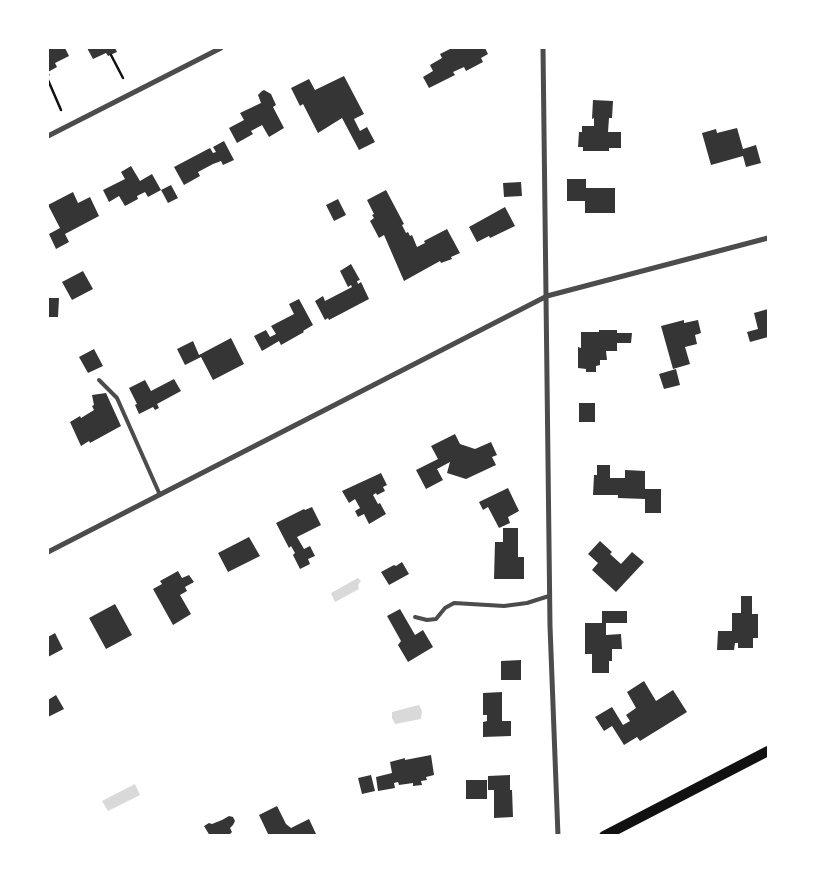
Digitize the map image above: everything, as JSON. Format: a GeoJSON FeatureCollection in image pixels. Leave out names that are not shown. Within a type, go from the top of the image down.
{"type":"FeatureCollection","features":[{"type":"Feature","properties":{"kind":"main road"},"geometry":{"type":"LineString","coordinates":[[604,836],[768,751]]}},
{"type":"Feature","properties":{"kind":"street"},"geometry":{"type":"LineString","coordinates":[[48,136],[221,48]]}},
{"type":"Feature","properties":{"kind":"street"},"geometry":{"type":"LineString","coordinates":[[543,48],[550,596],[558,836]]}},
{"type":"Feature","properties":{"kind":"street"},"geometry":{"type":"LineString","coordinates":[[48,552],[547,296],[768,238]]}},
{"type":"Feature","properties":{"kind":"lane"},"geometry":{"type":"LineString","coordinates":[[99,380],[117,398],[160,494]]}},
{"type":"Feature","properties":{"kind":"lane"},"geometry":{"type":"LineString","coordinates":[[415,617],[428,620],[436,619],[445,608],[454,603],[504,606],[527,603],[550,596]]}},
{"type":"Feature","properties":{"kind":"path"},"geometry":{"type":"LineString","coordinates":[[111,55],[124,78]]}},
{"type":"Feature","properties":{"kind":"path"},"geometry":{"type":"LineString","coordinates":[[48,80],[61,110]]}},
{"type":"Feature","properties":{"kind":"shaded area"},"geometry":{"type":"Polygon","coordinates":[[[358,578],[361,581],[358,585],[359,589],[335,602],[331,593],[358,578]]]}},
{"type":"Feature","properties":{"kind":"shaded area"},"geometry":{"type":"Polygon","coordinates":[[[419,705],[422,711],[421,719],[395,724],[392,712],[419,705]]]}},
{"type":"Feature","properties":{"kind":"shaded area"},"geometry":{"type":"Polygon","coordinates":[[[135,784],[140,795],[108,811],[102,801],[135,784]]]}},
{"type":"Feature","properties":{"kind":"building"},"geometry":{"type":"Polygon","coordinates":[[[65,48],[69,56],[55,63],[57,67],[48,72],[48,49],[65,48]]]}},
{"type":"Feature","properties":{"kind":"building"},"geometry":{"type":"Polygon","coordinates":[[[87,48],[115,48],[117,52],[108,56],[106,53],[93,59],[87,48]]]}},
{"type":"Feature","properties":{"kind":"building"},"geometry":{"type":"Polygon","coordinates":[[[452,48],[485,48],[488,54],[481,58],[483,62],[466,71],[464,67],[453,72],[455,75],[429,88],[423,77],[433,71],[430,65],[442,58],[440,54],[452,48]]]}},
{"type":"Feature","properties":{"kind":"building"},"geometry":{"type":"Polygon","coordinates":[[[344,76],[364,114],[354,119],[360,131],[367,127],[375,142],[359,150],[342,118],[318,133],[303,104],[300,106],[291,88],[309,79],[315,90],[344,76]]]}},
{"type":"Feature","properties":{"kind":"building"},"geometry":{"type":"Polygon","coordinates":[[[264,90],[271,94],[276,105],[273,107],[284,128],[269,137],[262,125],[251,131],[253,134],[237,143],[229,128],[244,120],[240,113],[261,103],[258,95],[264,90]]]}},
{"type":"Feature","properties":{"kind":"building"},"geometry":{"type":"Polygon","coordinates":[[[593,100],[613,101],[612,118],[609,118],[608,132],[621,132],[621,148],[609,148],[609,151],[583,151],[583,147],[578,147],[579,132],[582,132],[582,126],[594,126],[594,118],[592,119],[593,100]]]}},
{"type":"Feature","properties":{"kind":"building"},"geometry":{"type":"Polygon","coordinates":[[[737,128],[743,149],[756,145],[761,163],[746,167],[743,156],[711,165],[702,133],[716,129],[717,133],[737,128]]]}},
{"type":"Feature","properties":{"kind":"building"},"geometry":{"type":"Polygon","coordinates":[[[224,141],[234,160],[223,165],[221,161],[213,164],[198,172],[200,176],[184,185],[174,167],[210,148],[213,153],[216,152],[213,147],[224,141]]]}},
{"type":"Feature","properties":{"kind":"building"},"geometry":{"type":"Polygon","coordinates":[[[131,166],[140,181],[152,174],[161,190],[148,197],[145,192],[137,196],[138,199],[125,206],[119,196],[109,202],[103,190],[125,179],[121,172],[131,166]]]}},
{"type":"Feature","properties":{"kind":"building"},"geometry":{"type":"Polygon","coordinates":[[[567,179],[586,179],[586,188],[615,188],[615,213],[585,213],[585,201],[567,201],[567,179]]]}},
{"type":"Feature","properties":{"kind":"building"},"geometry":{"type":"Polygon","coordinates":[[[521,182],[522,196],[504,197],[503,183],[521,182]]]}},
{"type":"Feature","properties":{"kind":"building"},"geometry":{"type":"Polygon","coordinates":[[[171,185],[178,198],[168,203],[161,190],[171,185]]]}},
{"type":"Feature","properties":{"kind":"building"},"geometry":{"type":"Polygon","coordinates":[[[386,190],[404,224],[402,225],[406,233],[408,232],[410,236],[412,235],[417,247],[425,243],[424,241],[447,229],[460,253],[451,257],[452,259],[441,263],[440,261],[404,281],[384,235],[379,238],[370,221],[374,218],[372,215],[374,214],[367,200],[386,190]]]}},
{"type":"Feature","properties":{"kind":"building"},"geometry":{"type":"Polygon","coordinates":[[[73,192],[78,203],[90,197],[99,216],[65,234],[69,242],[56,249],[49,234],[60,228],[48,205],[73,192]]]}},
{"type":"Feature","properties":{"kind":"building"},"geometry":{"type":"Polygon","coordinates":[[[338,199],[346,215],[334,221],[326,205],[338,199]]]}},
{"type":"Feature","properties":{"kind":"building"},"geometry":{"type":"Polygon","coordinates":[[[505,207],[515,226],[477,242],[469,227],[505,207]]]}},
{"type":"Feature","properties":{"kind":"building"},"geometry":{"type":"Polygon","coordinates":[[[351,264],[360,280],[357,281],[358,284],[361,282],[369,299],[329,320],[328,318],[325,320],[315,301],[323,296],[325,301],[352,287],[351,285],[348,287],[340,271],[351,264]]]}},
{"type":"Feature","properties":{"kind":"building"},"geometry":{"type":"Polygon","coordinates":[[[83,271],[93,289],[72,300],[62,282],[83,271]]]}},
{"type":"Feature","properties":{"kind":"building"},"geometry":{"type":"Polygon","coordinates":[[[48,298],[59,298],[58,317],[48,317],[48,298]]]}},
{"type":"Feature","properties":{"kind":"building"},"geometry":{"type":"Polygon","coordinates":[[[299,299],[313,325],[281,345],[279,341],[262,351],[254,336],[266,330],[270,337],[276,334],[271,326],[294,314],[289,304],[299,299]]]}},
{"type":"Feature","properties":{"kind":"building"},"geometry":{"type":"Polygon","coordinates":[[[768,309],[768,337],[750,342],[747,332],[758,329],[754,313],[768,309]]]}},
{"type":"Feature","properties":{"kind":"building"},"geometry":{"type":"Polygon","coordinates":[[[684,320],[684,323],[698,320],[701,333],[695,335],[697,344],[685,347],[690,364],[673,369],[661,326],[684,320]]]}},
{"type":"Feature","properties":{"kind":"building"},"geometry":{"type":"Polygon","coordinates":[[[599,330],[617,330],[617,333],[632,333],[631,343],[617,343],[617,351],[606,351],[607,360],[600,360],[600,365],[596,366],[596,372],[586,372],[586,369],[578,368],[578,347],[581,348],[581,332],[599,332],[599,330]]]}},
{"type":"Feature","properties":{"kind":"building"},"geometry":{"type":"Polygon","coordinates":[[[231,338],[244,364],[213,380],[201,357],[185,365],[177,349],[193,341],[199,355],[231,338]]]}},
{"type":"Feature","properties":{"kind":"building"},"geometry":{"type":"Polygon","coordinates":[[[94,349],[103,366],[88,373],[79,357],[94,349]]]}},
{"type":"Feature","properties":{"kind":"building"},"geometry":{"type":"Polygon","coordinates":[[[676,369],[680,385],[664,389],[659,374],[676,369]]]}},
{"type":"Feature","properties":{"kind":"building"},"geometry":{"type":"Polygon","coordinates":[[[174,379],[181,391],[157,404],[159,408],[155,410],[153,407],[139,414],[135,405],[137,404],[129,388],[145,380],[151,391],[174,379]]]}},
{"type":"Feature","properties":{"kind":"building"},"geometry":{"type":"Polygon","coordinates":[[[106,393],[121,426],[81,446],[70,422],[94,410],[92,395],[106,393]]]}},
{"type":"Feature","properties":{"kind":"building"},"geometry":{"type":"Polygon","coordinates":[[[579,403],[595,403],[595,422],[579,422],[579,403]]]}},
{"type":"Feature","properties":{"kind":"building"},"geometry":{"type":"Polygon","coordinates":[[[455,434],[460,444],[475,449],[491,442],[497,455],[492,457],[496,465],[466,479],[447,473],[450,462],[437,469],[443,480],[426,489],[416,470],[438,459],[431,446],[455,434]]]}},
{"type":"Feature","properties":{"kind":"building"},"geometry":{"type":"Polygon","coordinates":[[[597,465],[610,465],[610,478],[625,478],[625,470],[645,471],[645,489],[661,489],[661,513],[645,513],[645,499],[618,498],[618,495],[593,495],[594,475],[597,475],[597,465]]]}},
{"type":"Feature","properties":{"kind":"building"},"geometry":{"type":"Polygon","coordinates":[[[381,473],[387,485],[383,487],[385,491],[373,495],[386,514],[369,524],[364,514],[358,517],[355,511],[360,508],[355,499],[349,503],[342,491],[381,473]]]}},
{"type":"Feature","properties":{"kind":"building"},"geometry":{"type":"Polygon","coordinates":[[[508,488],[519,511],[508,517],[510,523],[499,528],[488,507],[483,510],[479,502],[508,488]]]}},
{"type":"Feature","properties":{"kind":"building"},"geometry":{"type":"Polygon","coordinates":[[[312,507],[321,525],[297,537],[304,549],[310,546],[315,556],[308,559],[310,564],[300,569],[293,555],[295,553],[291,546],[289,548],[276,523],[312,507]]]}},
{"type":"Feature","properties":{"kind":"building"},"geometry":{"type":"Polygon","coordinates":[[[503,528],[518,528],[518,557],[524,557],[524,579],[494,579],[495,542],[503,542],[503,528]]]}},
{"type":"Feature","properties":{"kind":"building"},"geometry":{"type":"Polygon","coordinates":[[[249,537],[260,556],[228,572],[218,553],[249,537]]]}},
{"type":"Feature","properties":{"kind":"building"},"geometry":{"type":"Polygon","coordinates":[[[600,541],[621,564],[632,552],[644,562],[616,592],[592,570],[598,563],[588,554],[600,541]]]}},
{"type":"Feature","properties":{"kind":"building"},"geometry":{"type":"Polygon","coordinates":[[[402,562],[409,574],[389,585],[381,572],[402,562]]]}},
{"type":"Feature","properties":{"kind":"building"},"geometry":{"type":"Polygon","coordinates":[[[178,571],[182,578],[189,575],[194,582],[185,587],[187,591],[180,595],[191,614],[173,625],[153,589],[162,584],[160,581],[178,571]]]}},
{"type":"Feature","properties":{"kind":"building"},"geometry":{"type":"Polygon","coordinates":[[[741,596],[752,596],[752,614],[758,614],[758,638],[753,638],[753,648],[738,648],[738,643],[735,643],[734,650],[717,650],[718,631],[732,631],[732,613],[741,613],[741,596]]]}},
{"type":"Feature","properties":{"kind":"building"},"geometry":{"type":"Polygon","coordinates":[[[115,604],[132,635],[106,649],[89,618],[115,604]]]}},
{"type":"Feature","properties":{"kind":"building"},"geometry":{"type":"Polygon","coordinates":[[[400,609],[415,635],[423,630],[433,647],[408,662],[398,645],[401,641],[387,616],[400,609]]]}},
{"type":"Feature","properties":{"kind":"building"},"geometry":{"type":"Polygon","coordinates":[[[602,611],[627,611],[627,623],[606,623],[606,635],[621,634],[622,649],[612,649],[609,673],[592,673],[592,654],[585,654],[585,623],[602,623],[602,611]]]}},
{"type":"Feature","properties":{"kind":"building"},"geometry":{"type":"Polygon","coordinates":[[[55,633],[63,649],[48,657],[48,637],[55,633]]]}},
{"type":"Feature","properties":{"kind":"building"},"geometry":{"type":"Polygon","coordinates":[[[521,660],[521,680],[501,680],[501,661],[521,660]]]}},
{"type":"Feature","properties":{"kind":"building"},"geometry":{"type":"Polygon","coordinates":[[[644,681],[656,701],[673,690],[687,712],[640,741],[637,737],[624,745],[612,726],[604,731],[595,717],[612,707],[623,725],[630,721],[626,715],[636,708],[627,692],[644,681]]]}},
{"type":"Feature","properties":{"kind":"building"},"geometry":{"type":"Polygon","coordinates":[[[502,692],[502,721],[511,721],[511,736],[483,737],[483,722],[487,721],[487,715],[483,715],[483,693],[502,692]]]}},
{"type":"Feature","properties":{"kind":"building"},"geometry":{"type":"Polygon","coordinates":[[[56,695],[64,709],[48,717],[48,700],[56,695]]]}},
{"type":"Feature","properties":{"kind":"building"},"geometry":{"type":"Polygon","coordinates":[[[431,755],[434,775],[426,777],[427,780],[421,781],[422,785],[413,786],[413,783],[399,785],[398,782],[394,783],[395,788],[378,791],[376,777],[392,773],[390,762],[431,755]]]}},
{"type":"Feature","properties":{"kind":"building"},"geometry":{"type":"Polygon","coordinates":[[[371,775],[375,791],[362,794],[358,778],[371,775]]]}},
{"type":"Feature","properties":{"kind":"building"},"geometry":{"type":"Polygon","coordinates":[[[510,775],[513,817],[494,818],[494,790],[488,790],[488,776],[510,775]]]}},
{"type":"Feature","properties":{"kind":"building"},"geometry":{"type":"Polygon","coordinates":[[[466,780],[487,780],[487,799],[466,799],[466,780]]]}},
{"type":"Feature","properties":{"kind":"building"},"geometry":{"type":"Polygon","coordinates":[[[277,806],[286,824],[291,828],[309,819],[317,836],[269,836],[259,815],[277,806]]]}},
{"type":"Feature","properties":{"kind":"building"},"geometry":{"type":"Polygon","coordinates":[[[229,816],[233,817],[235,821],[230,828],[232,832],[228,836],[210,836],[204,826],[229,816]]]}}]}
